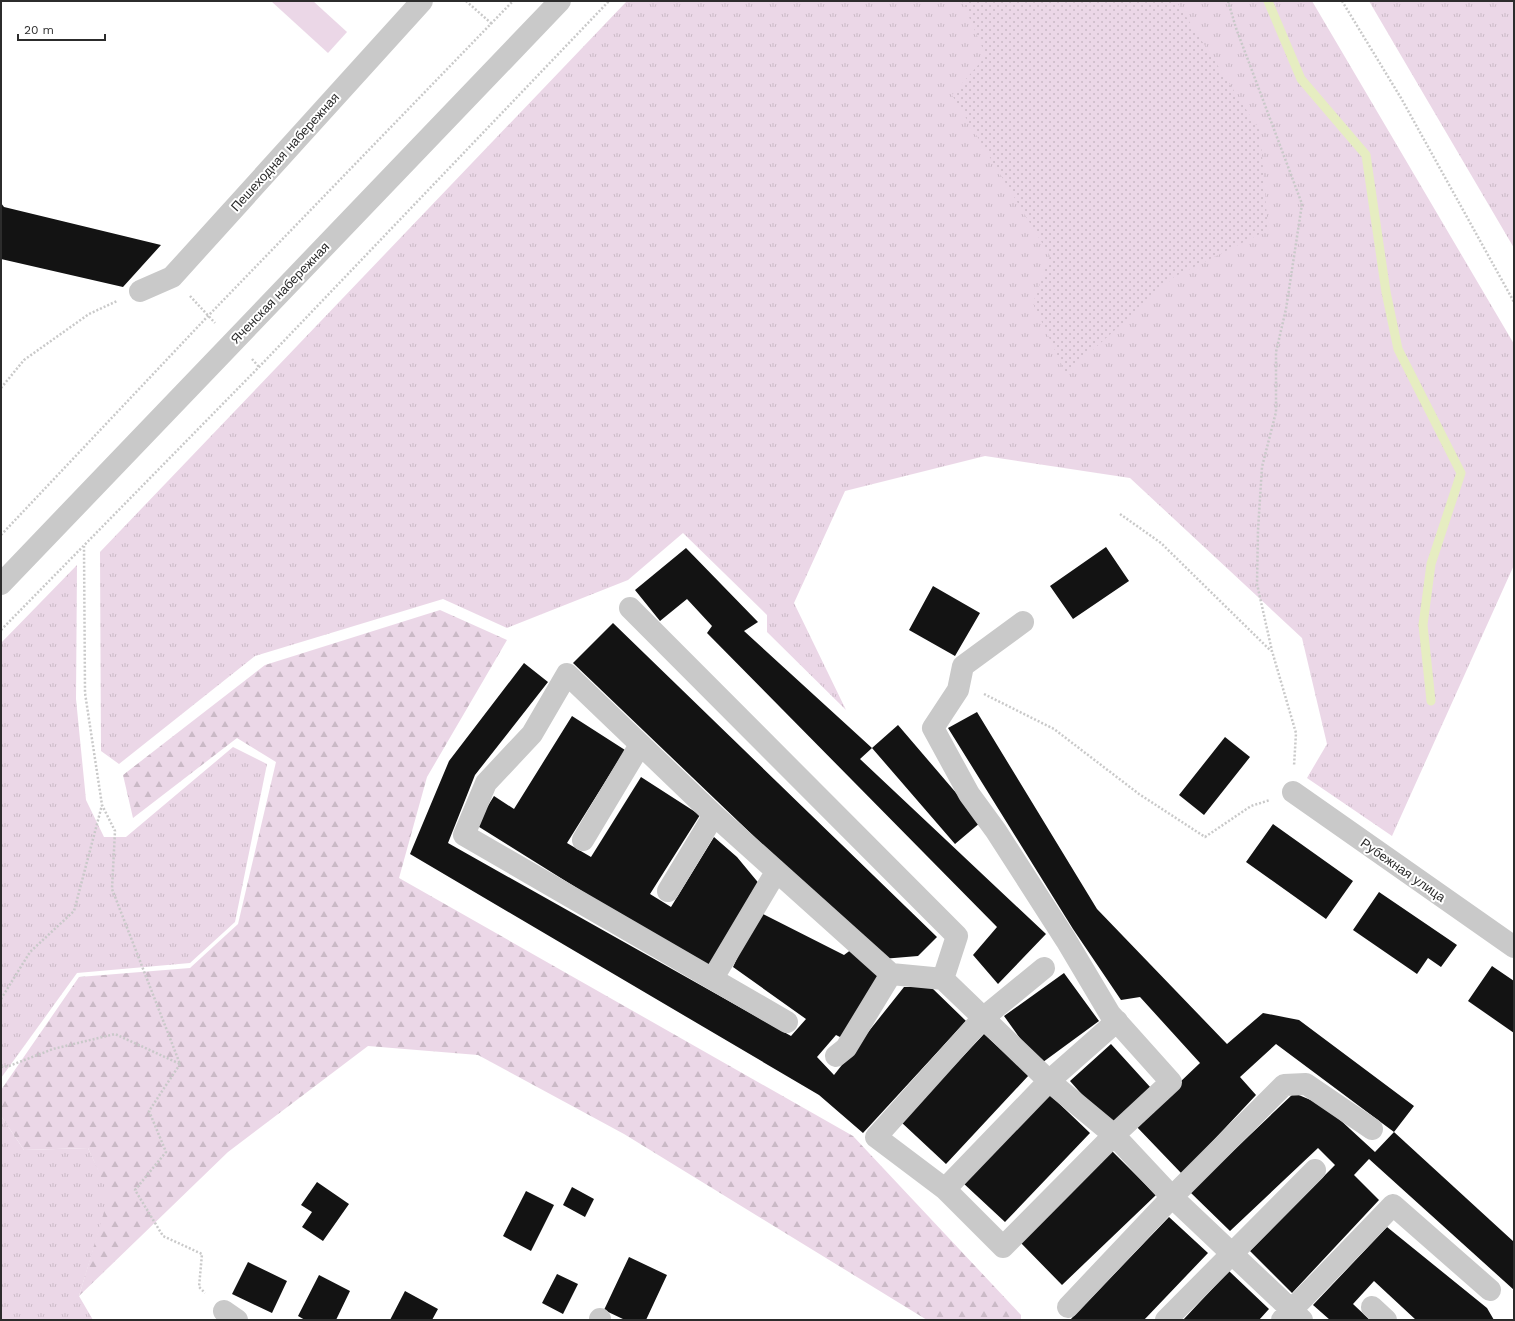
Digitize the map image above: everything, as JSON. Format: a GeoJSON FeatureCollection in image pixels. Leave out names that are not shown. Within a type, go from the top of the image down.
{"type":"FeatureCollection","features":[{"type":"Feature","properties":{"kind":"street","name":"Пешеходная набережная"},"geometry":{"type":"LineString","coordinates":[[140,290],[172,277],[422,1]]}},
{"type":"Feature","properties":{"kind":"street","name":"Яченская набережная"},"geometry":{"type":"LineString","coordinates":[[1,584],[560,1]]}},
{"type":"Feature","properties":{"kind":"street"},"geometry":{"type":"LineString","coordinates":[[630,608],[956,936],[943,979]]}},
{"type":"Feature","properties":{"kind":"street"},"geometry":{"type":"LineString","coordinates":[[1022,622],[963,666],[958,690],[933,728],[969,794],[1000,838],[1066,940],[1110,1014],[1171,1082],[1114,1135],[1003,1247],[945,1189],[876,1137],[983,1018],[1044,968]]}},
{"type":"Feature","properties":{"kind":"street"},"geometry":{"type":"LineString","coordinates":[[787,1022],[464,835],[486,783],[532,734],[567,674],[714,815],[891,974],[943,979],[1049,1081],[1114,1135],[1172,1197],[1230,1253],[1291,1317],[1393,1205],[1490,1290]]}},
{"type":"Feature","properties":{"kind":"street"},"geometry":{"type":"LineString","coordinates":[[583,840],[640,744]]}},
{"type":"Feature","properties":{"kind":"street","name":"Рубежная улица"},"geometry":{"type":"LineString","coordinates":[[1293,792],[1514,947]]}},
{"type":"Feature","properties":{"kind":"street"},"geometry":{"type":"LineString","coordinates":[[668,891],[714,815]]}},
{"type":"Feature","properties":{"kind":"street"},"geometry":{"type":"LineString","coordinates":[[713,978],[776,872]]}},
{"type":"Feature","properties":{"kind":"street"},"geometry":{"type":"LineString","coordinates":[[836,1056],[846,1048],[891,974]]}},
{"type":"Feature","properties":{"kind":"street"},"geometry":{"type":"LineString","coordinates":[[945,1189],[1049,1081],[1117,1021]]}},
{"type":"Feature","properties":{"kind":"street"},"geometry":{"type":"LineString","coordinates":[[1068,1308],[1172,1197],[1284,1085],[1306,1084],[1372,1129]]}},
{"type":"Feature","properties":{"kind":"street"},"geometry":{"type":"LineString","coordinates":[[1166,1320],[1230,1253],[1315,1170]]}},
{"type":"Feature","properties":{"kind":"path"},"geometry":{"type":"LineString","coordinates":[[466,1],[492,24]]}},
{"type":"Feature","properties":{"kind":"path"},"geometry":{"type":"LineString","coordinates":[[1,535],[214,311],[513,1]]}},
{"type":"Feature","properties":{"kind":"path"},"geometry":{"type":"LineString","coordinates":[[1,630],[259,367],[609,1]]}},
{"type":"Feature","properties":{"kind":"path"},"geometry":{"type":"LineString","coordinates":[[958,690],[983,694],[1054,729],[1139,794],[1205,837],[1251,806],[1293,792],[1296,732],[1272,651],[1257,584],[1258,530],[1262,467],[1276,412],[1276,352],[1286,309],[1302,204],[1236,28],[1228,1]]}},
{"type":"Feature","properties":{"kind":"path"},"geometry":{"type":"LineString","coordinates":[[1342,1],[1401,98],[1514,302]]}},
{"type":"Feature","properties":{"kind":"path"},"geometry":{"type":"LineString","coordinates":[[1,388],[24,360],[83,318],[140,290]]}},
{"type":"Feature","properties":{"kind":"path"},"geometry":{"type":"LineString","coordinates":[[1120,514],[1161,543],[1272,651]]}},
{"type":"Feature","properties":{"kind":"path"},"geometry":{"type":"LineString","coordinates":[[84,545],[85,693],[102,805],[115,831],[112,889],[180,1064]]}},
{"type":"Feature","properties":{"kind":"path"},"geometry":{"type":"LineString","coordinates":[[1,999],[30,952],[74,911],[102,805]]}},
{"type":"Feature","properties":{"kind":"path"},"geometry":{"type":"LineString","coordinates":[[1,1067],[9,1066],[53,1049],[115,1034],[180,1064]]}},
{"type":"Feature","properties":{"kind":"path"},"geometry":{"type":"LineString","coordinates":[[180,1064],[149,1111],[166,1152],[135,1190],[163,1236],[202,1254],[199,1287]]}},
{"type":"Feature","properties":{"kind":"green space"},"geometry":{"type":"Polygon","coordinates":[[[271,1],[313,1],[347,32],[328,53],[271,1]]]}},
{"type":"Feature","properties":{"kind":"green space"},"geometry":{"type":"Polygon","coordinates":[[[627,1],[1312,1],[1514,344],[1514,565],[1392,836],[1307,778],[1327,744],[1302,638],[1130,478],[985,456],[845,491],[794,603],[846,710],[767,632],[767,615],[683,533],[628,580],[507,628],[443,599],[255,656],[119,764],[101,751],[100,552],[627,1]]]}},
{"type":"Feature","properties":{"kind":"green space"},"geometry":{"type":"Polygon","coordinates":[[[962,1],[1176,1],[1260,131],[1268,230],[1174,277],[1066,374],[1033,303],[1050,256],[952,95],[986,56],[962,1]]]}},
{"type":"Feature","properties":{"kind":"green space"},"geometry":{"type":"Polygon","coordinates":[[[1369,1],[1514,1],[1514,248],[1369,1]]]}},
{"type":"Feature","properties":{"kind":"green space"},"geometry":{"type":"Polygon","coordinates":[[[77,565],[76,699],[86,800],[104,837],[126,837],[233,747],[267,764],[235,922],[190,963],[77,973],[1,1078],[1,643],[77,565]]]}},
{"type":"Feature","properties":{"kind":"green space"},"geometry":{"type":"Polygon","coordinates":[[[440,610],[507,640],[427,777],[399,878],[853,1136],[1021,1315],[1021,1320],[927,1320],[624,1134],[478,1055],[368,1046],[228,1152],[79,1296],[109,1195],[88,1148],[24,1150],[1,1116],[1,1090],[79,977],[190,968],[238,924],[276,762],[237,738],[133,818],[123,775],[265,665],[440,610]]]}},
{"type":"Feature","properties":{"kind":"green space"},"geometry":{"type":"Polygon","coordinates":[[[1,1116],[24,1150],[88,1148],[110,1195],[79,1296],[93,1320],[1,1320],[1,1116]]]}},
{"type":"Feature","properties":{"kind":"building"},"geometry":{"type":"Polygon","coordinates":[[[1,203],[4,207],[161,245],[123,287],[1,259],[1,203]]]}},
{"type":"Feature","properties":{"kind":"building"},"geometry":{"type":"Polygon","coordinates":[[[1106,547],[1129,581],[1073,619],[1050,586],[1106,547]]]}},
{"type":"Feature","properties":{"kind":"building"},"geometry":{"type":"Polygon","coordinates":[[[686,548],[758,622],[744,631],[872,748],[860,759],[1046,934],[998,984],[973,955],[997,927],[707,633],[712,626],[687,599],[660,621],[635,590],[686,548]]]}},
{"type":"Feature","properties":{"kind":"building"},"geometry":{"type":"Polygon","coordinates":[[[933,586],[980,613],[955,656],[909,630],[933,586]]]}},
{"type":"Feature","properties":{"kind":"building"},"geometry":{"type":"Polygon","coordinates":[[[613,623],[937,937],[918,956],[882,959],[573,663],[613,623]]]}},
{"type":"Feature","properties":{"kind":"building"},"geometry":{"type":"Polygon","coordinates":[[[524,663],[548,682],[475,775],[448,843],[791,1036],[806,1019],[733,967],[759,912],[844,955],[852,949],[879,975],[842,1038],[836,1035],[817,1057],[834,1075],[904,987],[931,987],[966,1021],[863,1133],[819,1095],[410,854],[449,761],[524,663]]]}},
{"type":"Feature","properties":{"kind":"building"},"geometry":{"type":"Polygon","coordinates":[[[977,712],[1097,909],[1227,1044],[1263,1013],[1299,1020],[1414,1106],[1394,1132],[1276,1044],[1240,1077],[1256,1095],[1182,1174],[1135,1125],[1200,1063],[1140,997],[1121,1000],[1073,929],[948,728],[977,712]]]}},
{"type":"Feature","properties":{"kind":"building"},"geometry":{"type":"Polygon","coordinates":[[[572,716],[625,750],[567,843],[591,857],[641,777],[700,815],[650,894],[671,907],[714,837],[737,857],[761,886],[708,970],[476,825],[494,796],[514,809],[572,716]]]}},
{"type":"Feature","properties":{"kind":"building"},"geometry":{"type":"Polygon","coordinates":[[[898,725],[981,822],[955,844],[872,748],[898,725]]]}},
{"type":"Feature","properties":{"kind":"building"},"geometry":{"type":"Polygon","coordinates":[[[1225,737],[1250,757],[1204,815],[1179,795],[1225,737]]]}},
{"type":"Feature","properties":{"kind":"building"},"geometry":{"type":"Polygon","coordinates":[[[1273,824],[1353,881],[1326,919],[1246,862],[1273,824]]]}},
{"type":"Feature","properties":{"kind":"building"},"geometry":{"type":"Polygon","coordinates":[[[1379,892],[1457,945],[1441,967],[1428,958],[1417,974],[1353,930],[1379,892]]]}},
{"type":"Feature","properties":{"kind":"building"},"geometry":{"type":"Polygon","coordinates":[[[1492,966],[1514,981],[1514,1033],[1468,1001],[1492,966]]]}},
{"type":"Feature","properties":{"kind":"building"},"geometry":{"type":"Polygon","coordinates":[[[1064,973],[1099,1021],[1039,1065],[1004,1016],[1064,973]]]}},
{"type":"Feature","properties":{"kind":"building"},"geometry":{"type":"Polygon","coordinates":[[[984,1034],[1029,1075],[946,1164],[901,1122],[984,1034]]]}},
{"type":"Feature","properties":{"kind":"building"},"geometry":{"type":"Polygon","coordinates":[[[1111,1044],[1151,1088],[1110,1126],[1070,1081],[1111,1044]]]}},
{"type":"Feature","properties":{"kind":"building"},"geometry":{"type":"Polygon","coordinates":[[[1047,1092],[1090,1133],[1005,1222],[962,1182],[1047,1092]]]}},
{"type":"Feature","properties":{"kind":"building"},"geometry":{"type":"Polygon","coordinates":[[[1294,1093],[1325,1106],[1375,1152],[1394,1132],[1514,1242],[1514,1290],[1369,1159],[1354,1175],[1379,1200],[1292,1293],[1250,1251],[1335,1165],[1318,1148],[1230,1231],[1190,1192],[1294,1093]]]}},
{"type":"Feature","properties":{"kind":"building"},"geometry":{"type":"Polygon","coordinates":[[[1112,1151],[1156,1195],[1062,1285],[1019,1241],[1112,1151]]]}},
{"type":"Feature","properties":{"kind":"building"},"geometry":{"type":"Polygon","coordinates":[[[317,1182],[349,1204],[323,1241],[302,1227],[312,1212],[301,1205],[317,1182]]]}},
{"type":"Feature","properties":{"kind":"building"},"geometry":{"type":"Polygon","coordinates":[[[572,1187],[594,1199],[585,1217],[563,1205],[572,1187]]]}},
{"type":"Feature","properties":{"kind":"building"},"geometry":{"type":"Polygon","coordinates":[[[526,1191],[554,1205],[531,1251],[503,1236],[526,1191]]]}},
{"type":"Feature","properties":{"kind":"building"},"geometry":{"type":"Polygon","coordinates":[[[1169,1217],[1208,1253],[1144,1320],[1070,1320],[1169,1217]]]}},
{"type":"Feature","properties":{"kind":"building"},"geometry":{"type":"Polygon","coordinates":[[[1387,1227],[1487,1308],[1494,1320],[1416,1320],[1374,1281],[1353,1304],[1370,1320],[1330,1320],[1313,1305],[1387,1227]]]}},
{"type":"Feature","properties":{"kind":"building"},"geometry":{"type":"Polygon","coordinates":[[[629,1257],[667,1275],[646,1320],[625,1320],[604,1310],[629,1257]]]}},
{"type":"Feature","properties":{"kind":"building"},"geometry":{"type":"Polygon","coordinates":[[[248,1262],[287,1281],[272,1313],[232,1294],[248,1262]]]}},
{"type":"Feature","properties":{"kind":"building"},"geometry":{"type":"Polygon","coordinates":[[[1229,1271],[1269,1309],[1259,1320],[1183,1320],[1229,1271]]]}},
{"type":"Feature","properties":{"kind":"building"},"geometry":{"type":"Polygon","coordinates":[[[557,1274],[578,1284],[563,1314],[542,1303],[557,1274]]]}},
{"type":"Feature","properties":{"kind":"building"},"geometry":{"type":"Polygon","coordinates":[[[319,1275],[350,1291],[336,1320],[305,1320],[298,1316],[319,1275]]]}},
{"type":"Feature","properties":{"kind":"building"},"geometry":{"type":"Polygon","coordinates":[[[405,1291],[438,1309],[432,1320],[390,1320],[405,1291]]]}},
{"type":"Feature","properties":{"kind":"waterway"},"geometry":{"type":"LineString","coordinates":[[1268,1],[1301,79],[1366,155],[1386,292],[1398,349],[1461,473],[1431,564],[1423,625],[1431,701]]}}]}
